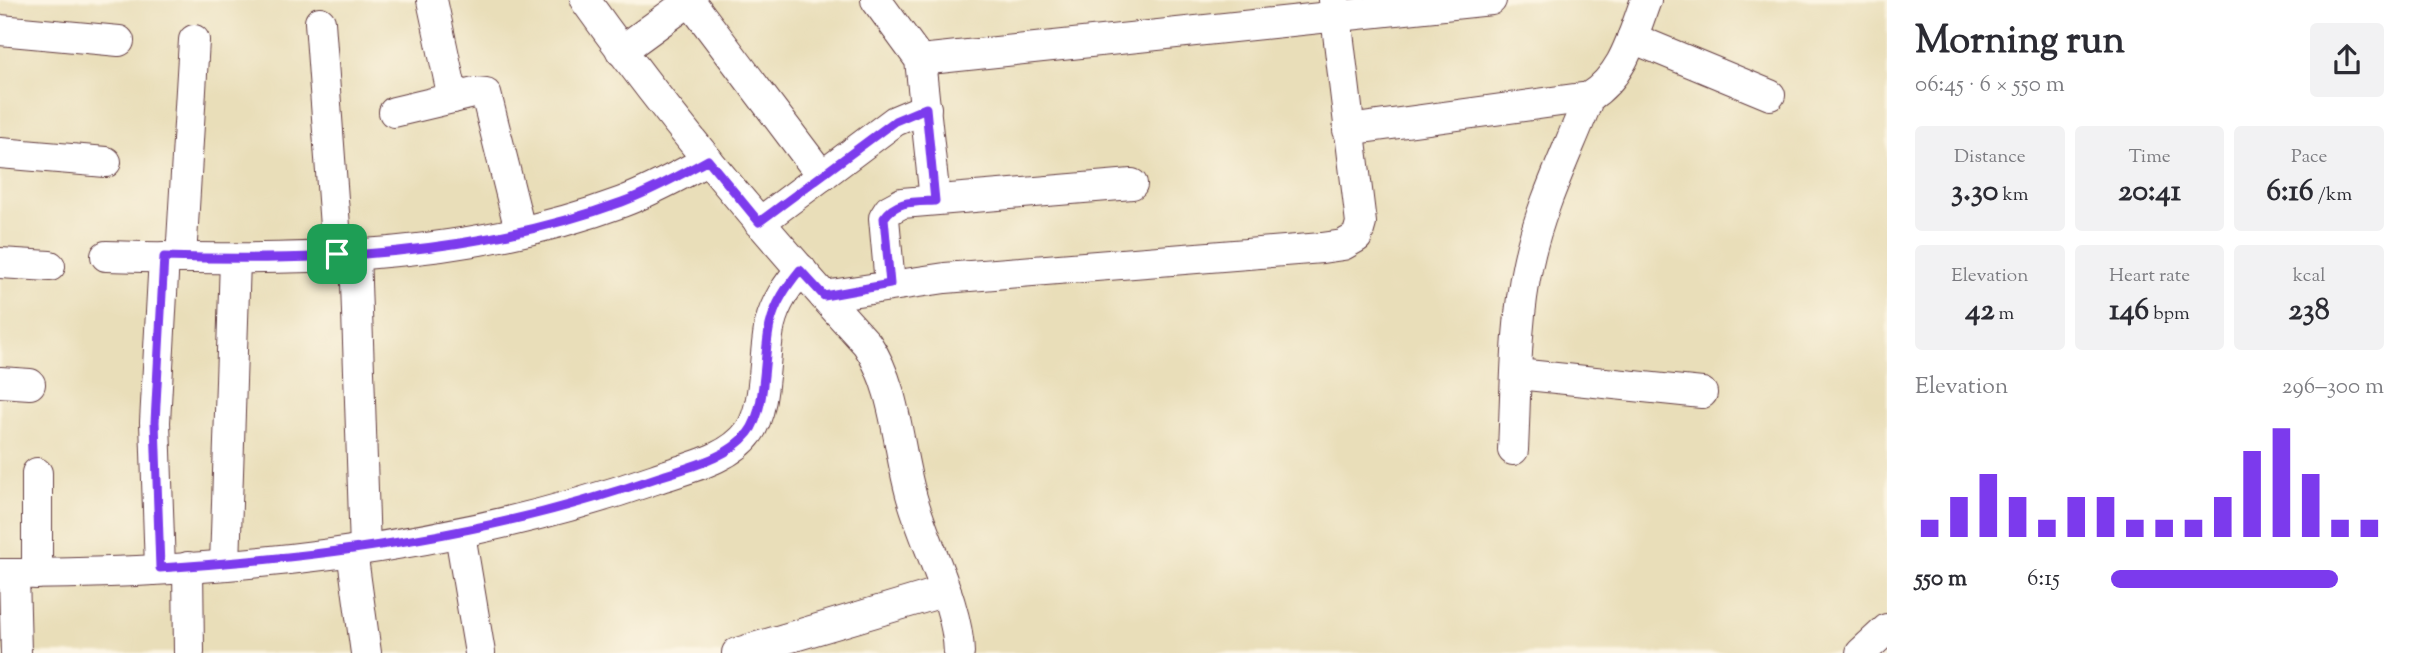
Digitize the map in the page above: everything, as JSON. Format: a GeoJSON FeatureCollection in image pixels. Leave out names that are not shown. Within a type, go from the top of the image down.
{"type":"FeatureCollection","features":[{"type":"Feature","properties":{"kind":"street"},"geometry":{"type":"LineString","coordinates":[[432,0],[453,98]]}},
{"type":"Feature","properties":{"kind":"street"},"geometry":{"type":"LineString","coordinates":[[585,0],[621,51],[708,160],[800,270],[867,344],[881,365],[910,494],[925,543],[946,591],[955,620],[959,653]]}},
{"type":"Feature","properties":{"kind":"street"},"geometry":{"type":"LineString","coordinates":[[876,0],[920,60],[935,201]]}},
{"type":"Feature","properties":{"kind":"street"},"geometry":{"type":"LineString","coordinates":[[920,60],[1335,8],[1491,0]]}},
{"type":"Feature","properties":{"kind":"street"},"geometry":{"type":"LineString","coordinates":[[1348,130],[1589,97],[1607,86],[1624,58],[1646,0]]}},
{"type":"Feature","properties":{"kind":"street"},"geometry":{"type":"LineString","coordinates":[[621,51],[690,1],[822,176]]}},
{"type":"Feature","properties":{"kind":"street"},"geometry":{"type":"LineString","coordinates":[[824,296],[890,284],[1343,245],[1357,237],[1362,223],[1348,130],[1335,8]]}},
{"type":"Feature","properties":{"kind":"street"},"geometry":{"type":"LineString","coordinates":[[320,22],[346,254],[366,653]]}},
{"type":"Feature","properties":{"kind":"street"},"geometry":{"type":"LineString","coordinates":[[0,30],[118,41]]}},
{"type":"Feature","properties":{"kind":"street"},"geometry":{"type":"LineString","coordinates":[[1632,38],[1770,95]]}},
{"type":"Feature","properties":{"kind":"street"},"geometry":{"type":"LineString","coordinates":[[189,653],[174,567],[155,422],[194,40]]}},
{"type":"Feature","properties":{"kind":"street"},"geometry":{"type":"LineString","coordinates":[[394,112],[481,92],[490,99],[520,230]]}},
{"type":"Feature","properties":{"kind":"street"},"geometry":{"type":"LineString","coordinates":[[1513,450],[1528,262],[1545,207],[1589,97]]}},
{"type":"Feature","properties":{"kind":"street"},"geometry":{"type":"LineString","coordinates":[[759,222],[895,121],[926,108]]}},
{"type":"Feature","properties":{"kind":"street"},"geometry":{"type":"LineString","coordinates":[[0,153],[106,162]]}},
{"type":"Feature","properties":{"kind":"street"},"geometry":{"type":"LineString","coordinates":[[106,256],[235,260],[469,243],[620,203],[708,160]]}},
{"type":"Feature","properties":{"kind":"street"},"geometry":{"type":"LineString","coordinates":[[890,284],[884,218],[889,210],[902,203],[1132,184]]}},
{"type":"Feature","properties":{"kind":"street"},"geometry":{"type":"LineString","coordinates":[[225,564],[235,260]]}},
{"type":"Feature","properties":{"kind":"street"},"geometry":{"type":"LineString","coordinates":[[0,262],[50,266]]}},
{"type":"Feature","properties":{"kind":"street"},"geometry":{"type":"LineString","coordinates":[[17,574],[225,564],[359,550],[460,534],[610,495],[733,448],[750,432],[756,414],[770,324],[786,287],[800,270]]}},
{"type":"Feature","properties":{"kind":"street"},"geometry":{"type":"LineString","coordinates":[[1517,374],[1702,393]]}},
{"type":"Feature","properties":{"kind":"street"},"geometry":{"type":"LineString","coordinates":[[0,382],[30,384]]}},
{"type":"Feature","properties":{"kind":"street"},"geometry":{"type":"LineString","coordinates":[[16,653],[17,574],[37,473]]}},
{"type":"Feature","properties":{"kind":"street"},"geometry":{"type":"LineString","coordinates":[[460,534],[480,653]]}},
{"type":"Feature","properties":{"kind":"street"},"geometry":{"type":"LineString","coordinates":[[737,653],[801,644],[946,591]]}},
{"type":"Feature","properties":{"kind":"street"},"geometry":{"type":"LineString","coordinates":[[1861,653],[1887,629]]}},
{"type":"Feature","properties":{"kind":"route"},"geometry":{"type":"LineString","coordinates":[[926,108],[935,201],[902,203],[889,210],[884,218],[890,284],[824,296],[800,270],[786,287],[770,324],[762,386],[750,432],[733,448],[707,461],[610,495],[460,534],[305,557],[160,568],[155,486],[155,422],[164,257],[235,260],[337,254],[469,243],[549,223],[620,203],[654,189],[708,160],[759,222],[895,121],[926,108]]}}]}
